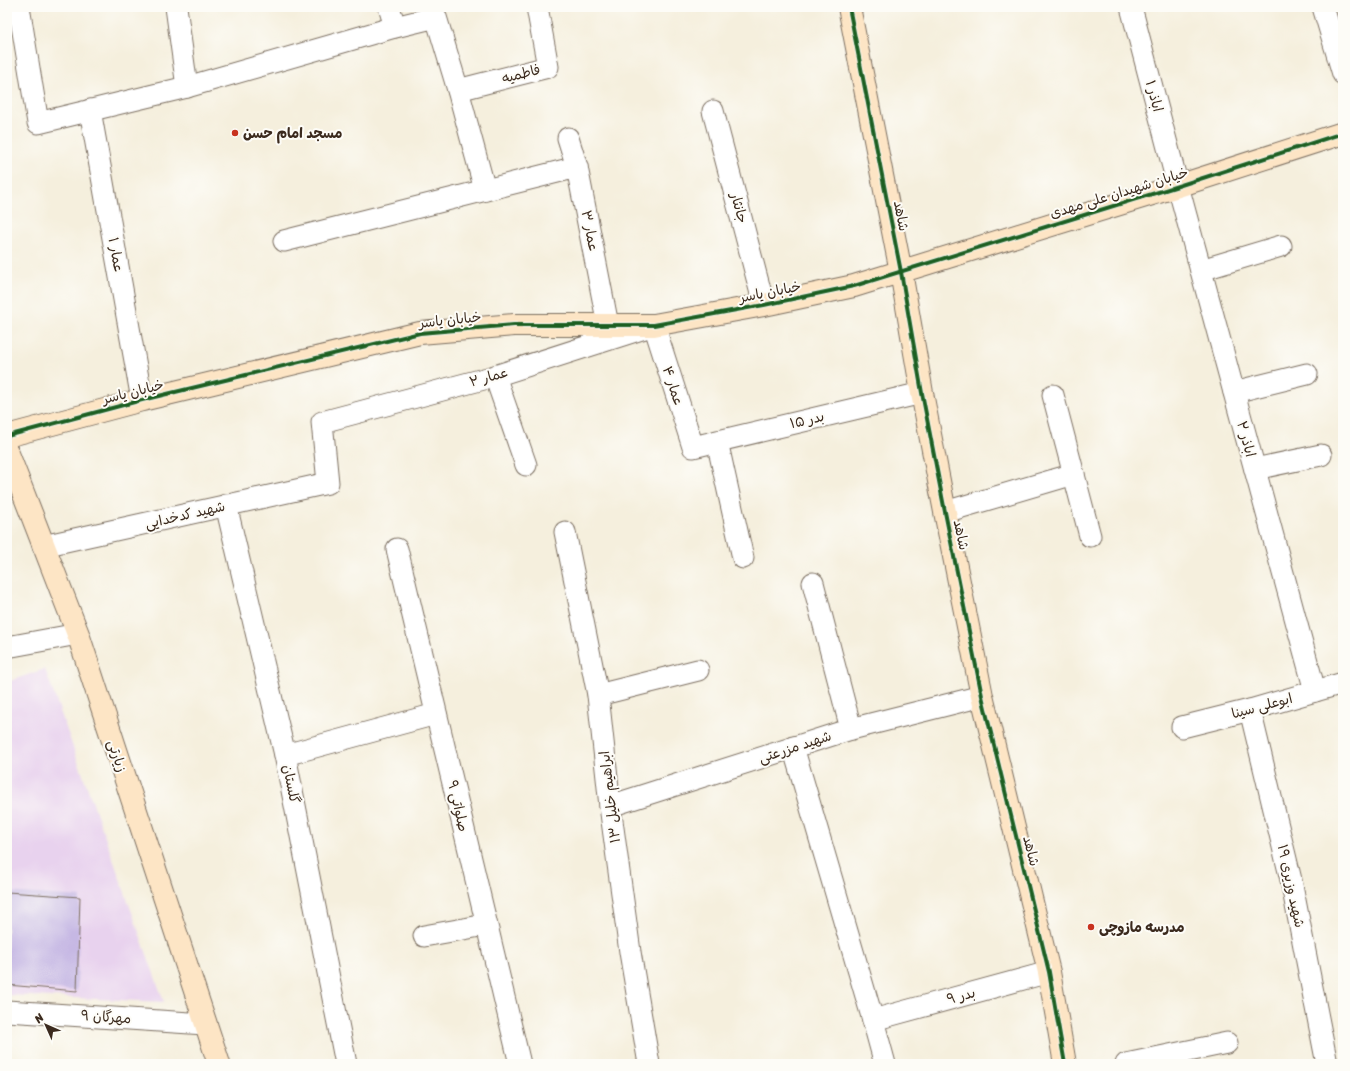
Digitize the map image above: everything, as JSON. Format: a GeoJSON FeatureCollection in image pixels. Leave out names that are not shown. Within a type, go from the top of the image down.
{"type":"FeatureCollection","features":[{"type":"Feature","properties":{"kind":"street"},"geometry":{"type":"LineString","coordinates":[[19,7],[38,123],[188,87],[395,27],[436,17],[458,90],[485,190]]}},
{"type":"Feature","properties":{"kind":"street"},"geometry":{"type":"LineString","coordinates":[[176,7],[188,87]]}},
{"type":"Feature","properties":{"kind":"street"},"geometry":{"type":"LineString","coordinates":[[389,7],[395,27]]}},
{"type":"Feature","properties":{"kind":"street","name":"فاطمیه"},"geometry":{"type":"LineString","coordinates":[[458,90],[548,67],[537,7]]}},
{"type":"Feature","properties":{"kind":"street","name":"شاهد"},"geometry":{"type":"LineString","coordinates":[[849,7],[901,272],[922,393],[982,696],[1049,972],[1065,1064]]}},
{"type":"Feature","properties":{"kind":"street","name":"اباذر ۱"},"geometry":{"type":"LineString","coordinates":[[1131,7],[1178,186]]}},
{"type":"Feature","properties":{"kind":"street"},"geometry":{"type":"LineString","coordinates":[[1323,7],[1343,74]]}},
{"type":"Feature","properties":{"kind":"street","name":"عمار ۱"},"geometry":{"type":"LineString","coordinates":[[90,110],[142,400]]}},
{"type":"Feature","properties":{"kind":"street","name":"جانثار"},"geometry":{"type":"LineString","coordinates":[[713,111],[764,305]]}},
{"type":"Feature","properties":{"kind":"street","name":"خیابان شهیدان علی مهدی"},"geometry":{"type":"LineString","coordinates":[[901,272],[1343,133]]}},
{"type":"Feature","properties":{"kind":"street","name":"عمار ۳"},"geometry":{"type":"LineString","coordinates":[[568,138],[577,167],[608,325]]}},
{"type":"Feature","properties":{"kind":"street"},"geometry":{"type":"LineString","coordinates":[[284,241],[577,167]]}},
{"type":"Feature","properties":{"kind":"street","name":"اباذر ۲"},"geometry":{"type":"LineString","coordinates":[[1178,186],[1315,691]]}},
{"type":"Feature","properties":{"kind":"street"},"geometry":{"type":"LineString","coordinates":[[1201,270],[1281,246]]}},
{"type":"Feature","properties":{"kind":"street","name":"خیابان یاسر"},"geometry":{"type":"LineString","coordinates":[[7,436],[142,400],[420,333],[514,325],[654,325],[764,305],[854,286],[901,272]]}},
{"type":"Feature","properties":{"kind":"street","name":"عمار ۲"},"geometry":{"type":"LineString","coordinates":[[328,483],[322,422],[495,376],[654,325]]}},
{"type":"Feature","properties":{"kind":"street","name":"عمار ۴"},"geometry":{"type":"LineString","coordinates":[[654,325],[693,446]]}},
{"type":"Feature","properties":{"kind":"street"},"geometry":{"type":"LineString","coordinates":[[1234,392],[1306,374]]}},
{"type":"Feature","properties":{"kind":"street"},"geometry":{"type":"LineString","coordinates":[[495,376],[526,465]]}},
{"type":"Feature","properties":{"kind":"street","name":"بدر ۱۵"},"geometry":{"type":"LineString","coordinates":[[693,446],[922,393]]}},
{"type":"Feature","properties":{"kind":"street"},"geometry":{"type":"LineString","coordinates":[[1053,395],[1090,536]]}},
{"type":"Feature","properties":{"kind":"street"},"geometry":{"type":"LineString","coordinates":[[717,441],[743,558]]}},
{"type":"Feature","properties":{"kind":"street","name":"زیارتی"},"geometry":{"type":"LineString","coordinates":[[7,451],[78,634],[219,1064]]}},
{"type":"Feature","properties":{"kind":"street"},"geometry":{"type":"LineString","coordinates":[[1255,469],[1321,455]]}},
{"type":"Feature","properties":{"kind":"street"},"geometry":{"type":"LineString","coordinates":[[945,512],[1074,474]]}},
{"type":"Feature","properties":{"kind":"street","name":"شهید کدخدایی"},"geometry":{"type":"LineString","coordinates":[[43,546],[328,483]]}},
{"type":"Feature","properties":{"kind":"street","name":"گلستان"},"geometry":{"type":"LineString","coordinates":[[226,506],[285,755],[346,1064]]}},
{"type":"Feature","properties":{"kind":"street","name":"ابراهیم خلیل ۱۳"},"geometry":{"type":"LineString","coordinates":[[565,532],[598,695],[610,806],[630,952],[649,1064]]}},
{"type":"Feature","properties":{"kind":"street","name":"صلواتی ۹"},"geometry":{"type":"LineString","coordinates":[[397,549],[520,1064]]}},
{"type":"Feature","properties":{"kind":"street"},"geometry":{"type":"LineString","coordinates":[[813,583],[851,729]]}},
{"type":"Feature","properties":{"kind":"street"},"geometry":{"type":"LineString","coordinates":[[7,647],[78,634]]}},
{"type":"Feature","properties":{"kind":"street"},"geometry":{"type":"LineString","coordinates":[[598,695],[698,670]]}},
{"type":"Feature","properties":{"kind":"street","name":"ابوعلی سینا"},"geometry":{"type":"LineString","coordinates":[[1182,727],[1250,710],[1343,683]]}},
{"type":"Feature","properties":{"kind":"street","name":"شهید مزرعتی"},"geometry":{"type":"LineString","coordinates":[[610,806],[851,729],[982,696]]}},
{"type":"Feature","properties":{"kind":"street","name":"شهید وزیری ۱۹"},"geometry":{"type":"LineString","coordinates":[[1250,710],[1291,880],[1327,1064]]}},
{"type":"Feature","properties":{"kind":"street"},"geometry":{"type":"LineString","coordinates":[[285,755],[436,714]]}},
{"type":"Feature","properties":{"kind":"street"},"geometry":{"type":"LineString","coordinates":[[794,747],[885,1064]]}},
{"type":"Feature","properties":{"kind":"street"},"geometry":{"type":"LineString","coordinates":[[424,936],[486,925]]}},
{"type":"Feature","properties":{"kind":"street","name":"بدر ۹"},"geometry":{"type":"LineString","coordinates":[[873,1020],[1049,972]]}},
{"type":"Feature","properties":{"kind":"street","name":"مهرگان ۹"},"geometry":{"type":"LineString","coordinates":[[7,1011],[205,1024]]}},
{"type":"Feature","properties":{"kind":"street"},"geometry":{"type":"LineString","coordinates":[[1126,1064],[1227,1043]]}},
{"type":"Feature","properties":{"kind":"shaded area"},"geometry":{"type":"Polygon","coordinates":[[[45,669],[164,1002],[7,995],[7,682],[45,669]]]}},
{"type":"Feature","properties":{"kind":"building"},"geometry":{"type":"Polygon","coordinates":[[[7,892],[80,897],[77,991],[7,985],[7,892]]]}},
{"type":"Feature","properties":{"kind":"cycle path"},"geometry":{"type":"LineString","coordinates":[[849,7],[901,272],[922,393],[982,696],[1049,972],[1065,1064]]}},
{"type":"Feature","properties":{"kind":"cycle path"},"geometry":{"type":"LineString","coordinates":[[7,436],[142,400],[420,333],[514,325],[654,325],[764,305],[854,286],[1178,186],[1343,133]]}},
{"type":"Feature","properties":{"kind":"place","name":"مسجد امام حسن"},"geometry":{"type":"Point","coordinates":[235,133]}},
{"type":"Feature","properties":{"kind":"place","name":"مدرسه مازوچی"},"geometry":{"type":"Point","coordinates":[1091,927]}}]}
